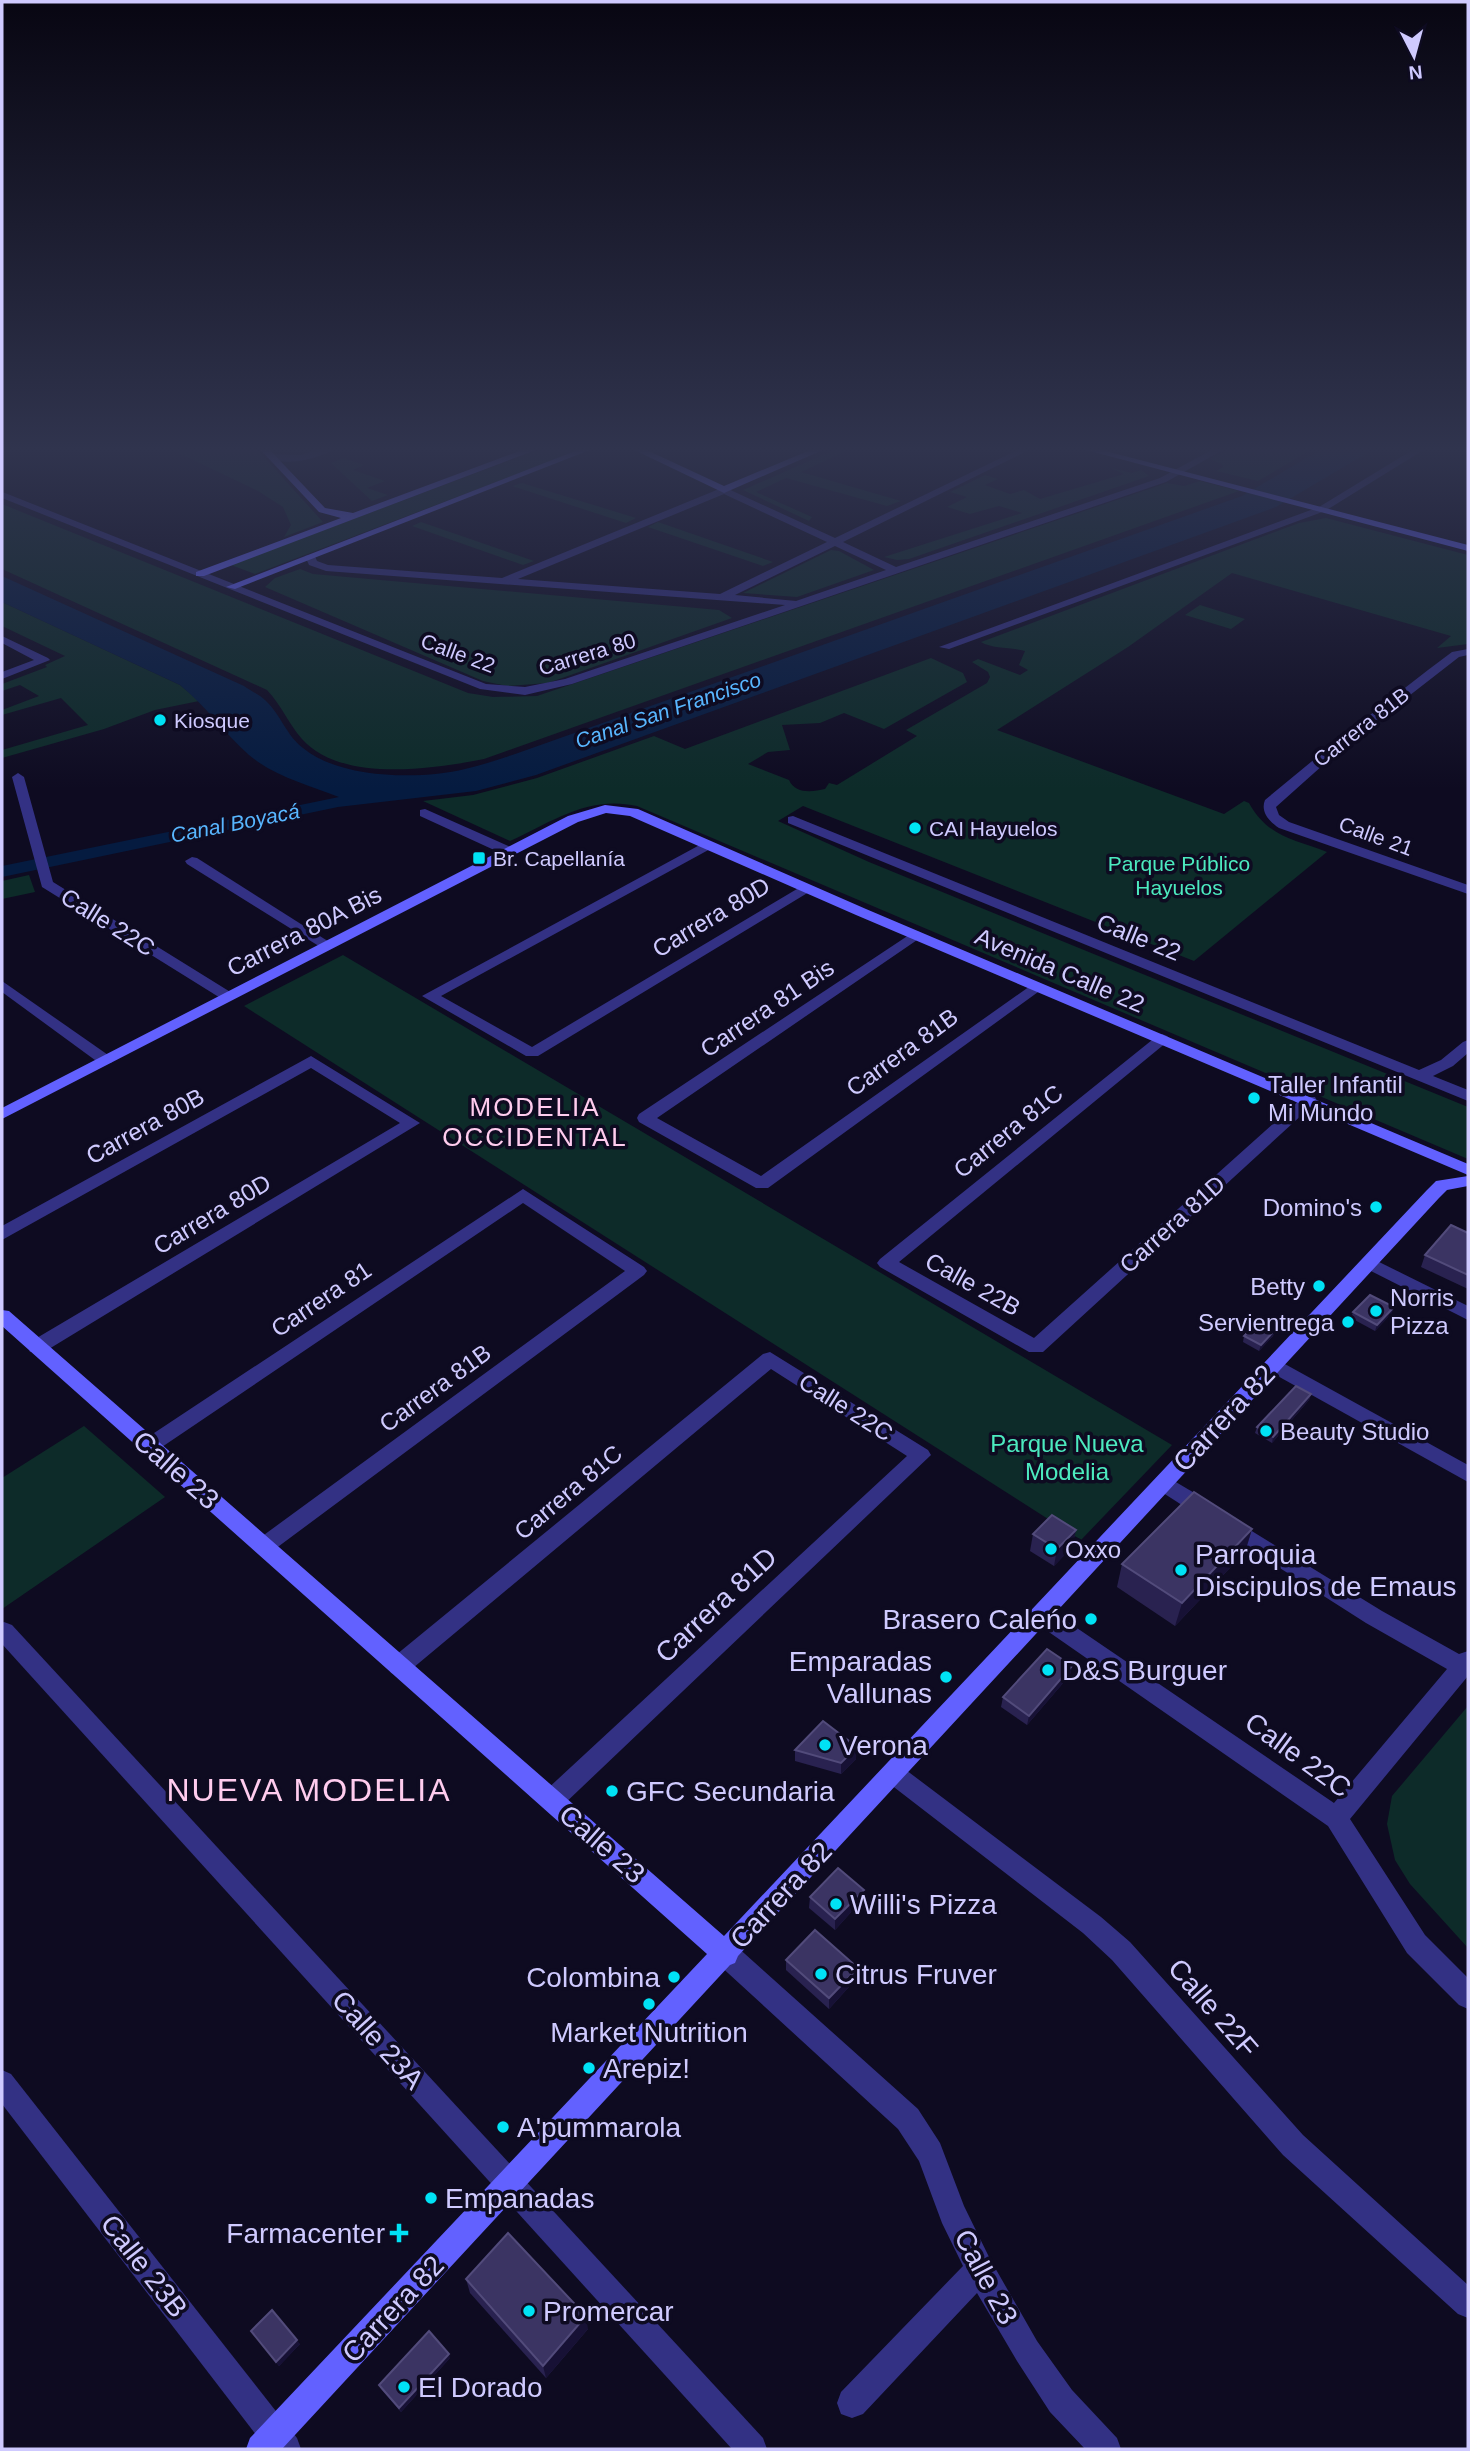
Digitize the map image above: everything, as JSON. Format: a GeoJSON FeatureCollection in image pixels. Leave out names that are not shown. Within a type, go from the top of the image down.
{"type":"FeatureCollection","features":[{"type":"Feature","properties":{"kind":"street","name":"Calle 22"},"geometry":{"type":"LineString","coordinates":[[166,560],[484,687],[510,691]]}},
{"type":"Feature","properties":{"kind":"street"},"geometry":{"type":"LineString","coordinates":[[200,574],[236,560]]}},
{"type":"Feature","properties":{"kind":"street"},"geometry":{"type":"LineString","coordinates":[[231,587],[299,560]]}},
{"type":"Feature","properties":{"kind":"street"},"geometry":{"type":"LineString","coordinates":[[312,560],[326,568],[801,603]]}},
{"type":"Feature","properties":{"kind":"street"},"geometry":{"type":"LineString","coordinates":[[502,581],[552,560]]}},
{"type":"Feature","properties":{"kind":"street"},"geometry":{"type":"LineString","coordinates":[[721,597],[796,560]]}},
{"type":"Feature","properties":{"kind":"street"},"geometry":{"type":"LineString","coordinates":[[873,560],[898,572]]}},
{"type":"Feature","properties":{"kind":"street","name":"Carrera 80"},"geometry":{"type":"LineString","coordinates":[[510,691],[537,690],[568,682],[931,560]]}},
{"type":"Feature","properties":{"kind":"street"},"geometry":{"type":"LineString","coordinates":[[945,647],[1182,560]]}},
{"type":"Feature","properties":{"kind":"street"},"geometry":{"type":"LineString","coordinates":[[721,597],[755,619]]}},
{"type":"Feature","properties":{"kind":"street"},"geometry":{"type":"LineString","coordinates":[[2,639],[44,660],[2,676]]}},
{"type":"Feature","properties":{"kind":"street"},"geometry":{"type":"LineString","coordinates":[[2,650],[14,645]]}},
{"type":"Feature","properties":{"kind":"street","name":"Carrera 81B"},"geometry":{"type":"LineString","coordinates":[[1273,816],[1270,803],[1305,772],[1456,654],[1468,652]]}},
{"type":"Feature","properties":{"kind":"street","name":"Calle 22C"},"geometry":{"type":"LineString","coordinates":[[18,777],[47,884],[227,996]]}},
{"type":"Feature","properties":{"kind":"street","name":"Carrera 80A Bis"},"geometry":{"type":"LineString","coordinates":[[2,1114],[585,813],[606,809],[634,813]]}},
{"type":"Feature","properties":{"kind":"street"},"geometry":{"type":"LineString","coordinates":[[425,813],[510,852]]}},
{"type":"Feature","properties":{"kind":"street","name":"Avenida Calle 22"},"geometry":{"type":"LineString","coordinates":[[634,813],[1468,1170]]}},
{"type":"Feature","properties":{"kind":"street","name":"Calle 21"},"geometry":{"type":"LineString","coordinates":[[1273,816],[1284,825],[1468,890]]}},
{"type":"Feature","properties":{"kind":"street","name":"Calle 22"},"geometry":{"type":"LineString","coordinates":[[793,820],[1468,1096]]}},
{"type":"Feature","properties":{"kind":"street","name":"Carrera 80D"},"geometry":{"type":"LineString","coordinates":[[707,845],[430,996],[532,1053],[807,888]]}},
{"type":"Feature","properties":{"kind":"street"},"geometry":{"type":"LineString","coordinates":[[192,861],[327,945]]}},
{"type":"Feature","properties":{"kind":"street","name":"Carrera 81 Bis"},"geometry":{"type":"LineString","coordinates":[[762,1184],[645,1118],[915,935]]}},
{"type":"Feature","properties":{"kind":"street"},"geometry":{"type":"LineString","coordinates":[[2,985],[105,1060]]}},
{"type":"Feature","properties":{"kind":"street","name":"Carrera 81B"},"geometry":{"type":"LineString","coordinates":[[762,1184],[1038,987]]}},
{"type":"Feature","properties":{"kind":"street","name":"Carrera 81C"},"geometry":{"type":"LineString","coordinates":[[886,1263],[1162,1040]]}},
{"type":"Feature","properties":{"kind":"street"},"geometry":{"type":"LineString","coordinates":[[1419,1076],[1467,1051]]}},
{"type":"Feature","properties":{"kind":"street","name":"Carrera 80D"},"geometry":{"type":"LineString","coordinates":[[37,1347],[412,1123],[311,1061]]}},
{"type":"Feature","properties":{"kind":"street","name":"Carrera 80B"},"geometry":{"type":"LineString","coordinates":[[2,1234],[311,1061]]}},
{"type":"Feature","properties":{"kind":"street","name":"Carrera 81D"},"geometry":{"type":"LineString","coordinates":[[1036,1347],[1309,1101]]}},
{"type":"Feature","properties":{"kind":"street"},"geometry":{"type":"LineString","coordinates":[[1402,1141],[1433,1165],[1440,1174],[1442,1185],[1468,1181]]}},
{"type":"Feature","properties":{"kind":"street","name":"Carrera 82"},"geometry":{"type":"LineString","coordinates":[[274,2444],[510,2185],[1442,1185]]}},
{"type":"Feature","properties":{"kind":"street","name":"Carrera 81B"},"geometry":{"type":"LineString","coordinates":[[264,1546],[638,1271],[523,1195]]}},
{"type":"Feature","properties":{"kind":"street","name":"Carrera 81"},"geometry":{"type":"LineString","coordinates":[[149,1446],[523,1195]]}},
{"type":"Feature","properties":{"kind":"street","name":"Calle 22B"},"geometry":{"type":"LineString","coordinates":[[886,1263],[1036,1347]]}},
{"type":"Feature","properties":{"kind":"street"},"geometry":{"type":"LineString","coordinates":[[1369,1263],[1468,1314]]}},
{"type":"Feature","properties":{"kind":"street","name":"Calle 23"},"geometry":{"type":"LineString","coordinates":[[2,1316],[726,1954],[908,2119],[930,2153],[953,2213],[980,2269],[1027,2351],[1061,2401],[1106,2449]]}},
{"type":"Feature","properties":{"kind":"street","name":"Calle 22C"},"geometry":{"type":"LineString","coordinates":[[770,1359],[922,1455]]}},
{"type":"Feature","properties":{"kind":"street","name":"Carrera 81C"},"geometry":{"type":"LineString","coordinates":[[399,1666],[770,1359]]}},
{"type":"Feature","properties":{"kind":"street"},"geometry":{"type":"LineString","coordinates":[[1274,1364],[1468,1474]]}},
{"type":"Feature","properties":{"kind":"street","name":"Carrera 81D"},"geometry":{"type":"LineString","coordinates":[[552,1800],[922,1455]]}},
{"type":"Feature","properties":{"kind":"street"},"geometry":{"type":"LineString","coordinates":[[1164,1483],[1374,1617],[1465,1664],[1336,1818]]}},
{"type":"Feature","properties":{"kind":"street","name":"Calle 22C"},"geometry":{"type":"LineString","coordinates":[[1041,1615],[1336,1818],[1416,1944],[1468,1996]]}},
{"type":"Feature","properties":{"kind":"street","name":"Calle 23A"},"geometry":{"type":"LineString","coordinates":[[3,1632],[752,2449]]}},
{"type":"Feature","properties":{"kind":"street","name":"Calle 22F"},"geometry":{"type":"LineString","coordinates":[[894,1773],[1092,1925],[1121,1951],[1293,2146],[1468,2304]]}},
{"type":"Feature","properties":{"kind":"street","name":"Calle 23B"},"geometry":{"type":"LineString","coordinates":[[2,2083],[274,2444]]}},
{"type":"Feature","properties":{"kind":"street"},"geometry":{"type":"LineString","coordinates":[[852,2403],[980,2269]]}},
{"type":"Feature","properties":{"kind":"green space"},"geometry":{"type":"Polygon","coordinates":[[[2,560],[141,560],[468,693],[493,697],[537,696],[938,560],[1044,560],[484,759],[414,769],[388,769],[340,762],[319,753],[302,739],[267,690],[2,569],[2,560]]]}},
{"type":"Feature","properties":{"kind":"green space"},"geometry":{"type":"Polygon","coordinates":[[[243,560],[291,560],[255,574],[231,565],[243,560]]]}},
{"type":"Feature","properties":{"kind":"green space"},"geometry":{"type":"Polygon","coordinates":[[[510,560],[534,561],[523,565],[510,560]]]}},
{"type":"Feature","properties":{"kind":"green space"},"geometry":{"type":"Polygon","coordinates":[[[746,560],[773,562],[763,566],[746,560]]]}},
{"type":"Feature","properties":{"kind":"green space"},"geometry":{"type":"Polygon","coordinates":[[[810,560],[856,560],[874,570],[797,597],[743,593],[810,560]]]}},
{"type":"Feature","properties":{"kind":"green space","name":"Parque Público Hayuelos"},"geometry":{"type":"Polygon","coordinates":[[[1199,560],[1468,560],[1468,644],[1437,648],[1451,636],[1232,573],[1128,647],[997,730],[1224,814],[1244,801],[1249,803],[1273,830],[1327,852],[1194,961],[803,806],[778,821],[869,862],[1468,1107],[1468,1159],[637,806],[603,804],[587,807],[556,818],[510,841],[423,801],[473,795],[537,778],[654,736],[685,749],[931,658],[963,673],[967,682],[884,729],[844,713],[820,723],[782,725],[790,750],[768,752],[748,764],[789,780],[800,790],[825,789],[829,783],[837,785],[917,736],[906,730],[987,683],[990,677],[988,672],[972,662],[978,659],[1020,675],[1028,670],[1019,665],[1025,651],[981,642],[1199,560]]]}},
{"type":"Feature","properties":{"kind":"green space"},"geometry":{"type":"Polygon","coordinates":[[[300,569],[313,574],[719,610],[732,618],[548,683],[507,686],[483,681],[265,587],[275,578],[300,569]]]}},
{"type":"Feature","properties":{"kind":"green space"},"geometry":{"type":"Polygon","coordinates":[[[2,602],[180,685],[199,701],[155,710],[104,729],[2,758],[2,750],[88,725],[61,698],[2,715],[2,710],[39,696],[20,685],[2,691],[2,684],[47,667],[45,665],[65,656],[2,626],[2,602]]]}},
{"type":"Feature","properties":{"kind":"green space"},"geometry":{"type":"Polygon","coordinates":[[[1200,605],[1245,619],[1231,629],[1185,615],[1200,605]]]}},
{"type":"Feature","properties":{"kind":"green space"},"geometry":{"type":"Polygon","coordinates":[[[29,875],[35,892],[2,899],[2,881],[29,875]]]}},
{"type":"Feature","properties":{"kind":"green space","name":"Parque Nueva Modelia"},"geometry":{"type":"Polygon","coordinates":[[[343,955],[1172,1445],[1081,1540],[244,1006],[343,955]]]}},
{"type":"Feature","properties":{"kind":"green space"},"geometry":{"type":"Polygon","coordinates":[[[84,1426],[165,1497],[2,1609],[2,1478],[84,1426]]]}},
{"type":"Feature","properties":{"kind":"green space"},"geometry":{"type":"Polygon","coordinates":[[[1468,1706],[1468,1948],[1410,1884],[1395,1860],[1387,1824],[1392,1796],[1468,1706]]]}},
{"type":"Feature","properties":{"kind":"water"},"geometry":{"type":"Polygon","coordinates":[[[1061,560],[1129,560],[536,775],[476,791],[338,807],[2,877],[2,866],[339,797],[293,780],[259,763],[180,685],[2,602],[2,576],[244,686],[266,701],[297,743],[319,758],[338,766],[381,774],[426,775],[465,769],[518,753],[1061,560]]]}},
{"type":"Feature","properties":{"kind":"building"},"geometry":{"type":"Polygon","coordinates":[[[1451,1225],[1468,1233],[1468,1275],[1425,1255],[1451,1225]]]}},
{"type":"Feature","properties":{"kind":"building"},"geometry":{"type":"Polygon","coordinates":[[[1370,1295],[1394,1307],[1377,1325],[1353,1312],[1370,1295]]]}},
{"type":"Feature","properties":{"kind":"building"},"geometry":{"type":"Polygon","coordinates":[[[1258,1321],[1275,1330],[1261,1345],[1244,1336],[1258,1321]]]}},
{"type":"Feature","properties":{"kind":"building"},"geometry":{"type":"Polygon","coordinates":[[[1296,1386],[1311,1394],[1273,1437],[1257,1427],[1296,1386]]]}},
{"type":"Feature","properties":{"kind":"building","name":"Parroquia Discipulos de Emaus"},"geometry":{"type":"Polygon","coordinates":[[[1194,1492],[1252,1529],[1182,1603],[1122,1564],[1194,1492]]]}},
{"type":"Feature","properties":{"kind":"building"},"geometry":{"type":"Polygon","coordinates":[[[1052,1515],[1076,1530],[1057,1549],[1033,1534],[1052,1515]]]}},
{"type":"Feature","properties":{"kind":"building"},"geometry":{"type":"Polygon","coordinates":[[[1047,1649],[1072,1666],[1029,1716],[1003,1697],[1047,1649]]]}},
{"type":"Feature","properties":{"kind":"building"},"geometry":{"type":"Polygon","coordinates":[[[823,1721],[857,1747],[841,1763],[795,1750],[823,1721]]]}},
{"type":"Feature","properties":{"kind":"building","name":"Willi's Pizza"},"geometry":{"type":"Polygon","coordinates":[[[838,1868],[864,1890],[835,1919],[810,1897],[838,1868]]]}},
{"type":"Feature","properties":{"kind":"building","name":"Citrus Fruver"},"geometry":{"type":"Polygon","coordinates":[[[815,1930],[858,1968],[829,1998],[786,1960],[815,1930]]]}},
{"type":"Feature","properties":{"kind":"building","name":"Promercar"},"geometry":{"type":"Polygon","coordinates":[[[508,2233],[586,2316],[543,2366],[466,2279],[508,2233]]]}},
{"type":"Feature","properties":{"kind":"building"},"geometry":{"type":"Polygon","coordinates":[[[272,2310],[297,2340],[276,2362],[251,2331],[272,2310]]]}},
{"type":"Feature","properties":{"kind":"building"},"geometry":{"type":"Polygon","coordinates":[[[429,2331],[449,2354],[399,2408],[379,2385],[429,2331]]]}},
{"type":"Feature","properties":{"kind":"place","name":"Kiosque"},"geometry":{"type":"Point","coordinates":[160,720]}},
{"type":"Feature","properties":{"kind":"place","name":"CAI Hayuelos"},"geometry":{"type":"Point","coordinates":[915,828]}},
{"type":"Feature","properties":{"kind":"place","name":"Br. Capellanía"},"geometry":{"type":"Point","coordinates":[479,858]}},
{"type":"Feature","properties":{"kind":"place","name":"Taller Infantil Mi Mundo"},"geometry":{"type":"Point","coordinates":[1254,1098]}},
{"type":"Feature","properties":{"kind":"place","name":"Domino's"},"geometry":{"type":"Point","coordinates":[1376,1207]}},
{"type":"Feature","properties":{"kind":"place","name":"Betty"},"geometry":{"type":"Point","coordinates":[1319,1286]}},
{"type":"Feature","properties":{"kind":"place","name":"Norris Pizza"},"geometry":{"type":"Point","coordinates":[1376,1311]}},
{"type":"Feature","properties":{"kind":"place","name":"Servientrega"},"geometry":{"type":"Point","coordinates":[1348,1322]}},
{"type":"Feature","properties":{"kind":"place","name":"Beauty Studio"},"geometry":{"type":"Point","coordinates":[1266,1431]}},
{"type":"Feature","properties":{"kind":"place","name":"Oxxo"},"geometry":{"type":"Point","coordinates":[1051,1549]}},
{"type":"Feature","properties":{"kind":"place","name":"Parroquia Discipulos de Emaus"},"geometry":{"type":"Point","coordinates":[1181,1570]}},
{"type":"Feature","properties":{"kind":"place","name":"Brasero Caleńo"},"geometry":{"type":"Point","coordinates":[1091,1619]}},
{"type":"Feature","properties":{"kind":"place","name":"D&S Burguer"},"geometry":{"type":"Point","coordinates":[1048,1670]}},
{"type":"Feature","properties":{"kind":"place","name":"Emparadas Vallunas"},"geometry":{"type":"Point","coordinates":[946,1677]}},
{"type":"Feature","properties":{"kind":"place","name":"Verona"},"geometry":{"type":"Point","coordinates":[825,1745]}},
{"type":"Feature","properties":{"kind":"place","name":"GFC Secundaria"},"geometry":{"type":"Point","coordinates":[612,1791]}},
{"type":"Feature","properties":{"kind":"place","name":"Willi's Pizza"},"geometry":{"type":"Point","coordinates":[836,1904]}},
{"type":"Feature","properties":{"kind":"place","name":"Citrus Fruver"},"geometry":{"type":"Point","coordinates":[821,1974]}},
{"type":"Feature","properties":{"kind":"place","name":"Colombina"},"geometry":{"type":"Point","coordinates":[674,1977]}},
{"type":"Feature","properties":{"kind":"place","name":"Market Nutrition"},"geometry":{"type":"Point","coordinates":[649,2004]}},
{"type":"Feature","properties":{"kind":"place","name":"Arepiz!"},"geometry":{"type":"Point","coordinates":[589,2068]}},
{"type":"Feature","properties":{"kind":"place","name":"A'pummarola"},"geometry":{"type":"Point","coordinates":[503,2127]}},
{"type":"Feature","properties":{"kind":"place","name":"Empanadas"},"geometry":{"type":"Point","coordinates":[431,2198]}},
{"type":"Feature","properties":{"kind":"place","name":"Farmacenter"},"geometry":{"type":"Point","coordinates":[399,2233]}},
{"type":"Feature","properties":{"kind":"place","name":"Promercar"},"geometry":{"type":"Point","coordinates":[529,2311]}},
{"type":"Feature","properties":{"kind":"place","name":"El Dorado"},"geometry":{"type":"Point","coordinates":[404,2387]}},
{"type":"Feature","properties":{"kind":"district","name":"MODELIA OCCIDENTAL"},"geometry":{"type":"Point","coordinates":[535,1122]}},
{"type":"Feature","properties":{"kind":"district","name":"NUEVA MODELIA"},"geometry":{"type":"Point","coordinates":[309,1790]}},
{"type":"Feature","properties":{"kind":"water label","name":"Canal San Francisco"},"geometry":{"type":"Point","coordinates":[668,710]}},
{"type":"Feature","properties":{"kind":"water label","name":"Canal Boyacá"},"geometry":{"type":"Point","coordinates":[235,823]}}]}
